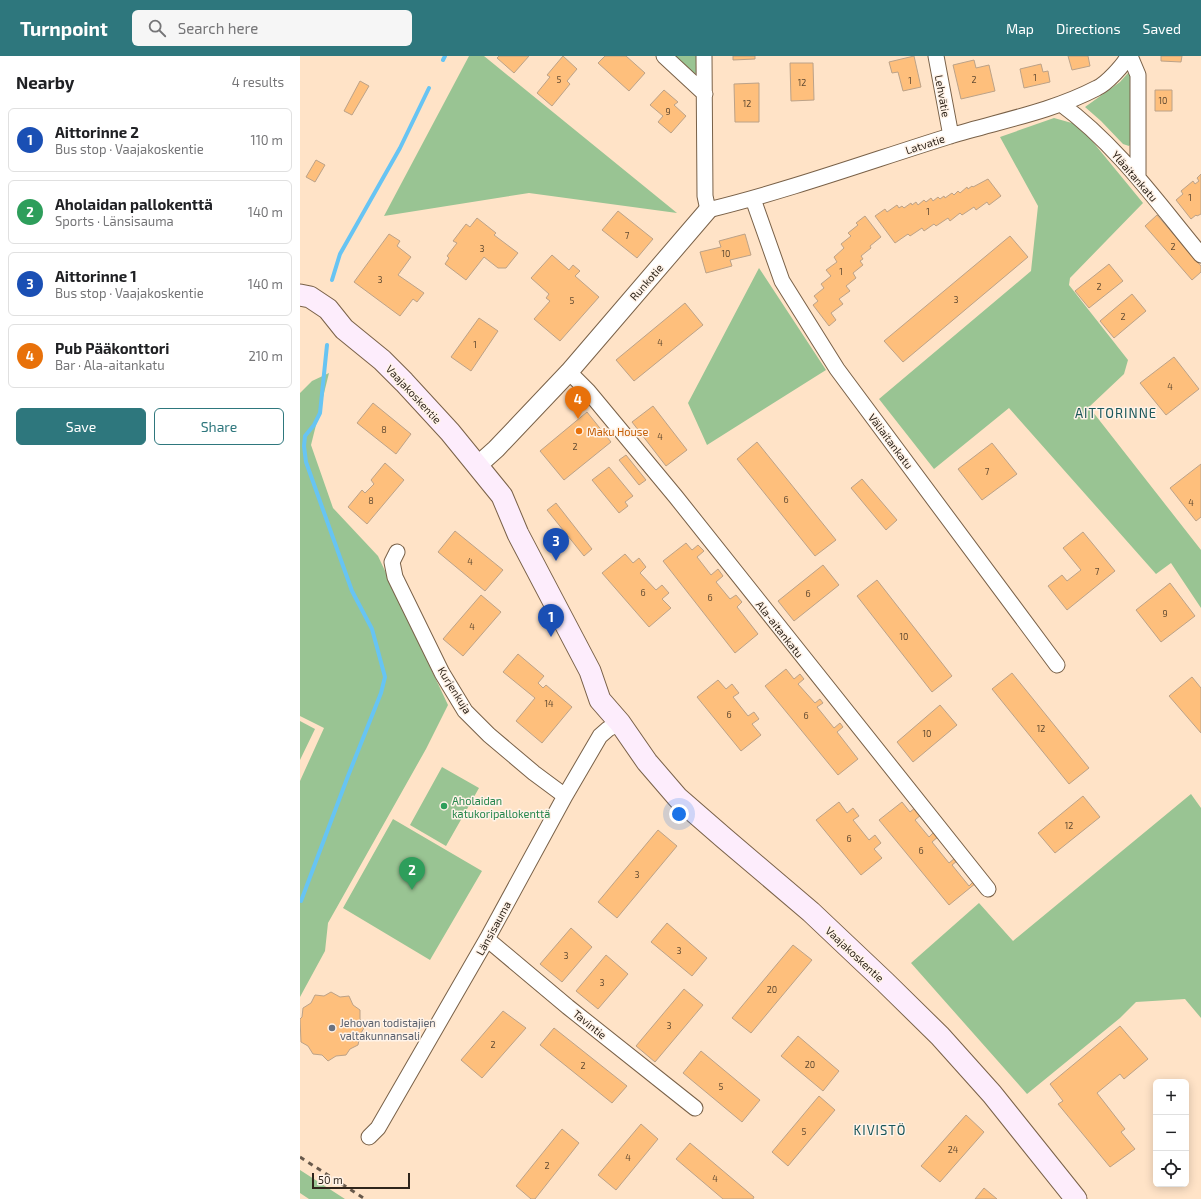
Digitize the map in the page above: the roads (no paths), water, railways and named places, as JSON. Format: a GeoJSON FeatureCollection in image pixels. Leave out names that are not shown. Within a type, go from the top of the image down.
{"type":"FeatureCollection","features":[{"type":"Feature","properties":{"kind":"main road","name":"Vaajakoskentie"},"geometry":{"type":"LineString","coordinates":[[300,296],[310,297],[328,310],[344,329],[382,360],[450,432],[477,466],[491,502],[518,534],[590,671],[611,694],[620,723],[646,762],[678,798],[810,912],[940,1036],[992,1094],[1076,1199]]}},
{"type":"Feature","properties":{"kind":"street"},"geometry":{"type":"LineString","coordinates":[[664,56],[704,94]]}},
{"type":"Feature","properties":{"kind":"street"},"geometry":{"type":"LineString","coordinates":[[704,56],[706,196],[708,210]]}},
{"type":"Feature","properties":{"kind":"street","name":"Lehvätie"},"geometry":{"type":"LineString","coordinates":[[936,56],[951,136]]}},
{"type":"Feature","properties":{"kind":"street"},"geometry":{"type":"LineString","coordinates":[[1129,56],[1138,75],[1138,178]]}},
{"type":"Feature","properties":{"kind":"street","name":"Latvatie"},"geometry":{"type":"LineString","coordinates":[[708,210],[753,199],[951,136],[1061,104],[1098,87],[1124,63],[1129,56]]}},
{"type":"Feature","properties":{"kind":"street","name":"Yläaitankatu"},"geometry":{"type":"LineString","coordinates":[[1061,104],[1082,119],[1122,159],[1201,255]]}},
{"type":"Feature","properties":{"kind":"street","name":"Väliaitankatu"},"geometry":{"type":"LineString","coordinates":[[753,199],[782,281],[837,368],[1058,665]]}},
{"type":"Feature","properties":{"kind":"street","name":"Runkotie"},"geometry":{"type":"LineString","coordinates":[[477,466],[496,449],[569,372],[708,210]]}},
{"type":"Feature","properties":{"kind":"street","name":"Ala-aitankatu"},"geometry":{"type":"LineString","coordinates":[[569,372],[588,391],[676,497],[988,889]]}},
{"type":"Feature","properties":{"kind":"street","name":"Kurjenkuja"},"geometry":{"type":"LineString","coordinates":[[397,552],[392,562],[395,577],[442,673],[465,711],[489,735],[534,773],[565,796]]}},
{"type":"Feature","properties":{"kind":"street","name":"Länsisauma"},"geometry":{"type":"LineString","coordinates":[[369,1137],[378,1128],[487,939],[565,796],[600,736],[608,729],[620,723]]}},
{"type":"Feature","properties":{"kind":"street","name":"Tavintie"},"geometry":{"type":"LineString","coordinates":[[487,939],[695,1108]]}},
{"type":"Feature","properties":{"kind":"waterway"},"geometry":{"type":"LineString","coordinates":[[443,60],[445,56]]}},
{"type":"Feature","properties":{"kind":"waterway"},"geometry":{"type":"LineString","coordinates":[[332,280],[340,254],[400,148],[429,88]]}},
{"type":"Feature","properties":{"kind":"waterway"},"geometry":{"type":"LineString","coordinates":[[301,901],[381,693],[385,677],[372,629],[352,591],[306,462],[304,446],[305,436],[314,425],[320,413],[327,345]]}},
{"type":"Feature","properties":{"kind":"railway"},"geometry":{"type":"LineString","coordinates":[[300,1157],[365,1199]]}},
{"type":"Feature","properties":{"kind":"place","name":"Pub Pääkonttori"},"geometry":{"type":"Point","coordinates":[578,419]}},
{"type":"Feature","properties":{"kind":"place","name":"Maku House"},"geometry":{"type":"Point","coordinates":[579,431]}},
{"type":"Feature","properties":{"kind":"place","name":"Aittorinne 1"},"geometry":{"type":"Point","coordinates":[556,561]}},
{"type":"Feature","properties":{"kind":"place","name":"Aittorinne 2"},"geometry":{"type":"Point","coordinates":[551,637]}},
{"type":"Feature","properties":{"kind":"place","name":"Aholaidan katukoripallokenttä"},"geometry":{"type":"Point","coordinates":[444,806]}},
{"type":"Feature","properties":{"kind":"place","name":"Aholaidan pallokenttä"},"geometry":{"type":"Point","coordinates":[412,890]}},
{"type":"Feature","properties":{"kind":"place","name":"Jehovan todistajien valtakunnansali"},"geometry":{"type":"Point","coordinates":[332,1028]}},
{"type":"Feature","properties":{"kind":"district","name":"AITTORINNE"},"geometry":{"type":"Point","coordinates":[1116,413]}},
{"type":"Feature","properties":{"kind":"district","name":"KIVISTÖ"},"geometry":{"type":"Point","coordinates":[880,1130]}}]}
